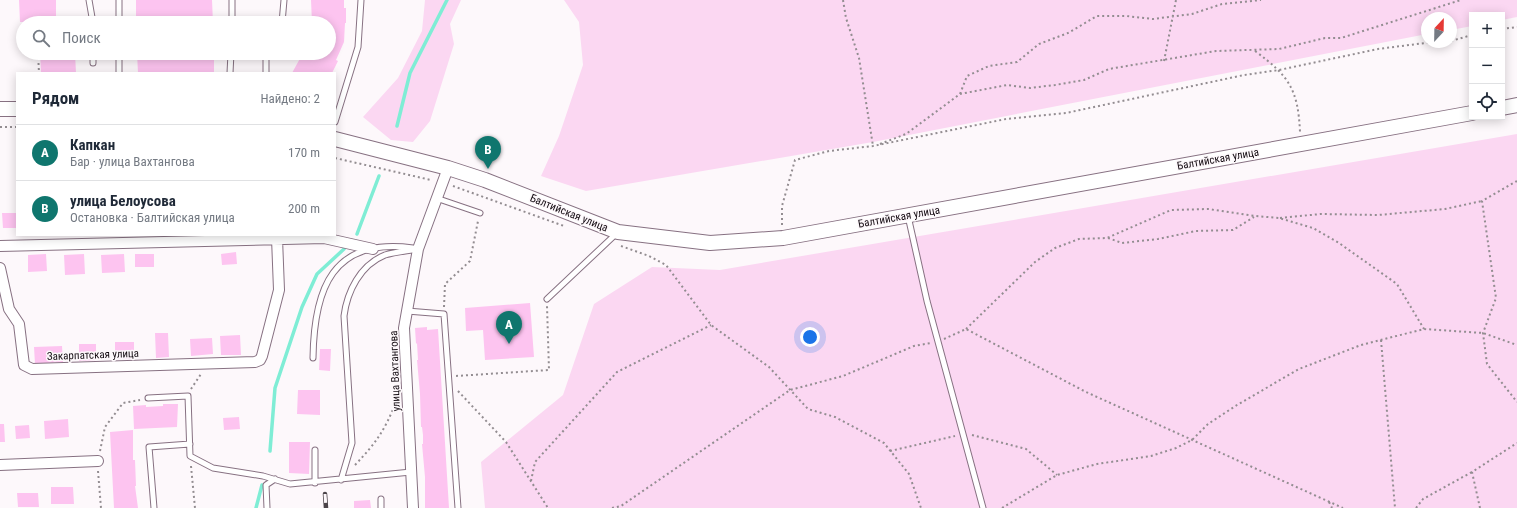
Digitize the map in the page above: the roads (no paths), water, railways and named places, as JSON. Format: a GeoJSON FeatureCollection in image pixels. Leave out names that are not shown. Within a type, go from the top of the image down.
{"type":"FeatureCollection","features":[{"type":"Feature","properties":{"kind":"main road"},"geometry":{"type":"LineString","coordinates":[[1505,107],[1517,105]]}},
{"type":"Feature","properties":{"kind":"main road"},"geometry":{"type":"LineString","coordinates":[[0,109],[16,109]]}},
{"type":"Feature","properties":{"kind":"main road","name":"Балтийская улица"},"geometry":{"type":"LineString","coordinates":[[336,139],[448,168],[485,180],[613,237],[710,243],[783,238],[1469,114]]}},
{"type":"Feature","properties":{"kind":"street","name":"улица Вахтангова"},"geometry":{"type":"LineString","coordinates":[[413,508],[404,328],[418,249],[448,168]]}},
{"type":"Feature","properties":{"kind":"street","name":"Закарпатская улица"},"geometry":{"type":"LineString","coordinates":[[0,268],[9,309],[19,324],[24,365],[32,369],[255,362],[260,360],[262,356],[279,290],[277,238]]}},
{"type":"Feature","properties":{"kind":"street"},"geometry":{"type":"LineString","coordinates":[[0,246],[324,238],[373,249]]}},
{"type":"Feature","properties":{"kind":"street"},"geometry":{"type":"LineString","coordinates":[[0,465],[98,461]]}},
{"type":"Feature","properties":{"kind":"lane"},"geometry":{"type":"LineString","coordinates":[[88,0],[91,16]]}},
{"type":"Feature","properties":{"kind":"lane"},"geometry":{"type":"LineString","coordinates":[[119,0],[119,16]]}},
{"type":"Feature","properties":{"kind":"lane"},"geometry":{"type":"LineString","coordinates":[[232,0],[232,16]]}},
{"type":"Feature","properties":{"kind":"lane"},"geometry":{"type":"LineString","coordinates":[[283,16],[284,0]]}},
{"type":"Feature","properties":{"kind":"lane"},"geometry":{"type":"LineString","coordinates":[[336,119],[358,47],[361,0]]}},
{"type":"Feature","properties":{"kind":"lane"},"geometry":{"type":"LineString","coordinates":[[119,60],[119,72]]}},
{"type":"Feature","properties":{"kind":"lane"},"geometry":{"type":"LineString","coordinates":[[230,72],[231,60]]}},
{"type":"Feature","properties":{"kind":"lane"},"geometry":{"type":"LineString","coordinates":[[266,60],[266,72]]}},
{"type":"Feature","properties":{"kind":"lane"},"geometry":{"type":"LineString","coordinates":[[436,198],[480,213]]}},
{"type":"Feature","properties":{"kind":"lane"},"geometry":{"type":"LineString","coordinates":[[908,215],[927,301],[983,508]]}},
{"type":"Feature","properties":{"kind":"lane"},"geometry":{"type":"LineString","coordinates":[[547,299],[613,237]]}},
{"type":"Feature","properties":{"kind":"lane"},"geometry":{"type":"LineString","coordinates":[[313,358],[313,340],[323,292],[330,276],[339,264],[351,255],[373,249],[400,246],[418,249]]}},
{"type":"Feature","properties":{"kind":"lane"},"geometry":{"type":"LineString","coordinates":[[340,480],[352,443],[344,316],[345,302],[352,287],[371,264],[385,256],[418,249]]}},
{"type":"Feature","properties":{"kind":"lane"},"geometry":{"type":"LineString","coordinates":[[407,311],[444,314],[458,508]]}},
{"type":"Feature","properties":{"kind":"lane"},"geometry":{"type":"LineString","coordinates":[[148,398],[188,396],[190,456],[213,468],[275,479],[290,484],[315,483],[411,472]]}},
{"type":"Feature","properties":{"kind":"lane"},"geometry":{"type":"LineString","coordinates":[[154,508],[148,447],[190,444]]}},
{"type":"Feature","properties":{"kind":"lane"},"geometry":{"type":"LineString","coordinates":[[315,450],[315,483]]}},
{"type":"Feature","properties":{"kind":"lane"},"geometry":{"type":"LineString","coordinates":[[267,508],[266,485],[275,479]]}},
{"type":"Feature","properties":{"kind":"lane"},"geometry":{"type":"LineString","coordinates":[[381,499],[381,508]]}},
{"type":"Feature","properties":{"kind":"waterway"},"geometry":{"type":"LineString","coordinates":[[397,126],[410,73],[447,0]]}},
{"type":"Feature","properties":{"kind":"waterway"},"geometry":{"type":"LineString","coordinates":[[357,234],[379,176]]}},
{"type":"Feature","properties":{"kind":"waterway"},"geometry":{"type":"LineString","coordinates":[[270,451],[275,388],[302,307],[317,274],[344,249]]}},
{"type":"Feature","properties":{"kind":"waterway"},"geometry":{"type":"LineString","coordinates":[[256,508],[262,485]]}},
{"type":"Feature","properties":{"kind":"railway"},"geometry":{"type":"LineString","coordinates":[[325,494],[326,508]]}},
{"type":"Feature","properties":{"kind":"place","name":"улица Белоусова"},"geometry":{"type":"Point","coordinates":[488,169]}},
{"type":"Feature","properties":{"kind":"place","name":"Капкан"},"geometry":{"type":"Point","coordinates":[509,344]}}]}
